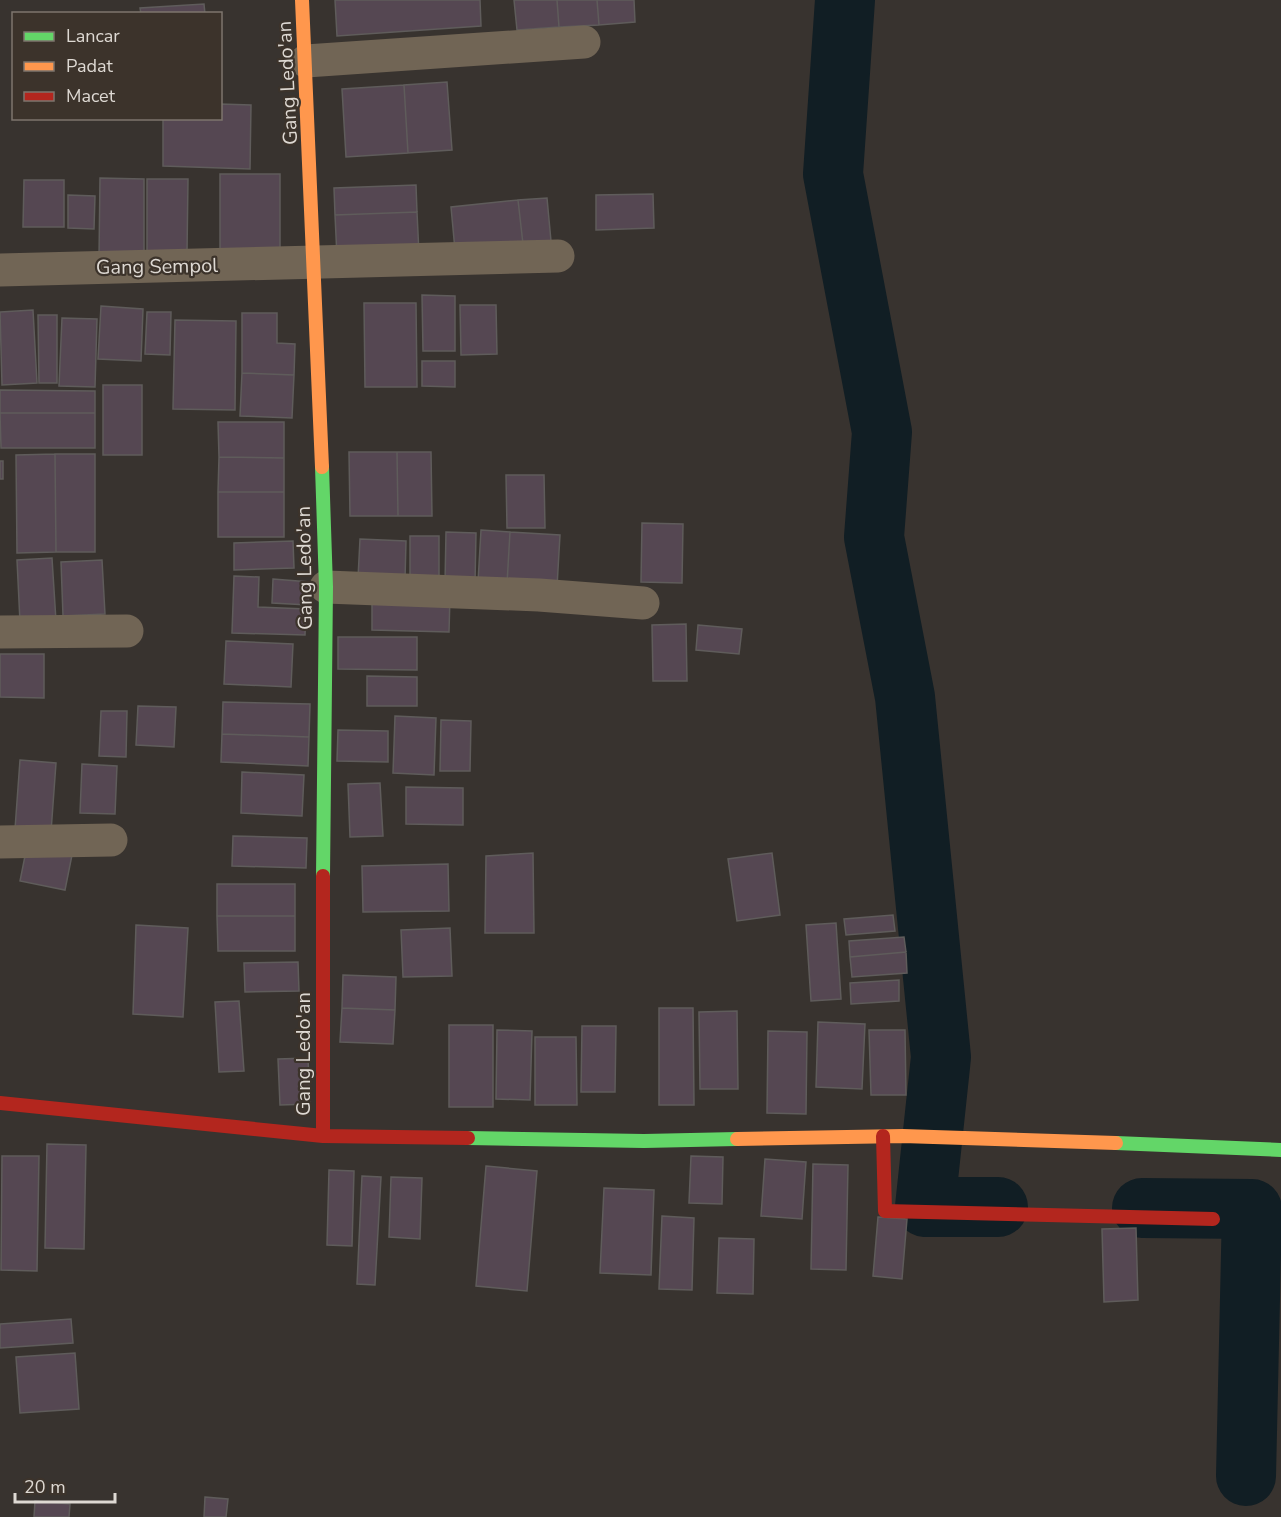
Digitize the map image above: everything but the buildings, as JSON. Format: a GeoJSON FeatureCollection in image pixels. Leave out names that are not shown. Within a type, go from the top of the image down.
{"type":"FeatureCollection","features":[{"type":"Feature","properties":{"kind":"street","name":"Gang Ledo'an"},"geometry":{"type":"LineString","coordinates":[[302,0],[326,587],[322,933],[323,1136]]}},
{"type":"Feature","properties":{"kind":"street"},"geometry":{"type":"LineString","coordinates":[[306,61],[584,42]]}},
{"type":"Feature","properties":{"kind":"street","name":"Gang Sempol"},"geometry":{"type":"LineString","coordinates":[[0,270],[558,256]]}},
{"type":"Feature","properties":{"kind":"street"},"geometry":{"type":"LineString","coordinates":[[326,587],[486,593],[643,603]]}},
{"type":"Feature","properties":{"kind":"street"},"geometry":{"type":"LineString","coordinates":[[0,632],[127,631]]}},
{"type":"Feature","properties":{"kind":"street"},"geometry":{"type":"LineString","coordinates":[[0,842],[111,840]]}},
{"type":"Feature","properties":{"kind":"street"},"geometry":{"type":"LineString","coordinates":[[0,1102],[323,1136],[634,1141],[883,1136],[975,1137],[1281,1150]]}},
{"type":"Feature","properties":{"kind":"street"},"geometry":{"type":"LineString","coordinates":[[883,1136],[885,1211],[1213,1219]]}},
{"type":"Feature","properties":{"kind":"waterway"},"geometry":{"type":"LineString","coordinates":[[845,0],[833,174],[882,432],[874,537],[905,697],[941,1057],[925,1207],[998,1207]]}},
{"type":"Feature","properties":{"kind":"waterway"},"geometry":{"type":"LineString","coordinates":[[1142,1208],[1252,1209],[1246,1476]]}},
{"type":"Feature","properties":{"kind":"traffic: fast"},"geometry":{"type":"LineString","coordinates":[[322,467],[326,587],[323,876]]}},
{"type":"Feature","properties":{"kind":"traffic: fast"},"geometry":{"type":"LineString","coordinates":[[468,1138],[644,1141],[737,1139]]}},
{"type":"Feature","properties":{"kind":"traffic: fast"},"geometry":{"type":"LineString","coordinates":[[1116,1143],[1281,1150]]}},
{"type":"Feature","properties":{"kind":"traffic: slow"},"geometry":{"type":"LineString","coordinates":[[302,0],[322,467]]}},
{"type":"Feature","properties":{"kind":"traffic: slow"},"geometry":{"type":"LineString","coordinates":[[737,1139],[903,1136],[1116,1143]]}},
{"type":"Feature","properties":{"kind":"traffic: jam"},"geometry":{"type":"LineString","coordinates":[[323,876],[323,1136]]}},
{"type":"Feature","properties":{"kind":"traffic: jam"},"geometry":{"type":"LineString","coordinates":[[0,1103],[323,1136],[468,1138]]}},
{"type":"Feature","properties":{"kind":"traffic: jam"},"geometry":{"type":"LineString","coordinates":[[883,1136],[885,1211],[1213,1219]]}}]}
